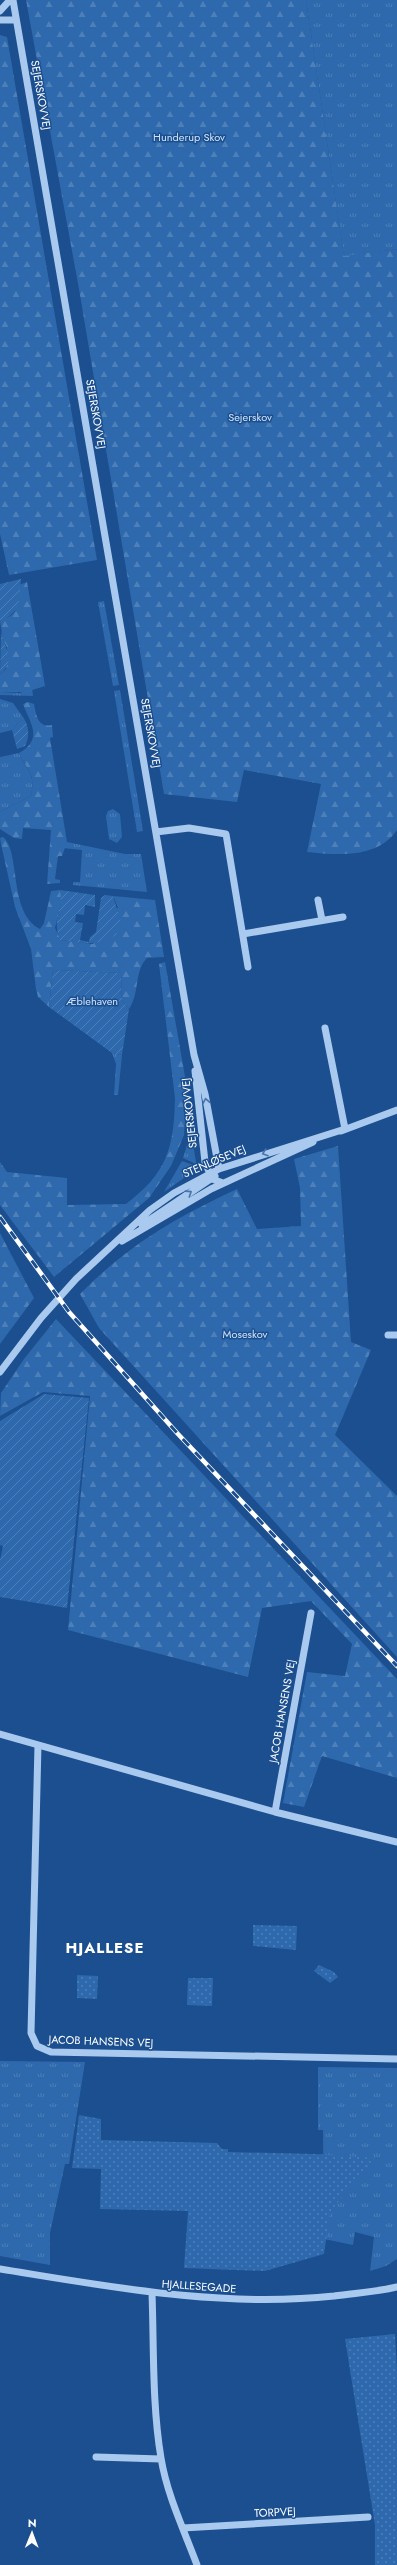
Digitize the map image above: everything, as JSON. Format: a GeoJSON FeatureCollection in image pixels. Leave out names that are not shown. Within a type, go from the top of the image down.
{"type":"FeatureCollection","features":[{"type":"Feature","properties":{"kind":"street"},"geometry":{"type":"LineString","coordinates":[[0,11],[12,0]]}},
{"type":"Feature","properties":{"kind":"street","name":"SEJERSKOVVEJ"},"geometry":{"type":"LineString","coordinates":[[12,0],[194,1055],[197,1099],[210,1176]]}},
{"type":"Feature","properties":{"kind":"street"},"geometry":{"type":"LineString","coordinates":[[0,20],[16,20]]}},
{"type":"Feature","properties":{"kind":"street"},"geometry":{"type":"LineString","coordinates":[[156,832],[189,828],[226,834],[248,967]]}},
{"type":"Feature","properties":{"kind":"street"},"geometry":{"type":"LineString","coordinates":[[318,900],[322,920]]}},
{"type":"Feature","properties":{"kind":"street"},"geometry":{"type":"LineString","coordinates":[[242,934],[343,917]]}},
{"type":"Feature","properties":{"kind":"street"},"geometry":{"type":"LineString","coordinates":[[325,1028],[345,1129]]}},
{"type":"Feature","properties":{"kind":"street","name":"SEJERSKOVVEJ"},"geometry":{"type":"LineString","coordinates":[[194,1055],[205,1094],[219,1169]]}},
{"type":"Feature","properties":{"kind":"street","name":"STENLØSEVEJ"},"geometry":{"type":"LineString","coordinates":[[219,1169],[345,1129],[397,1110]]}},
{"type":"Feature","properties":{"kind":"street","name":"STENLØSEVEJ"},"geometry":{"type":"LineString","coordinates":[[0,1372],[41,1318],[76,1280],[112,1248],[224,1183],[345,1129]]}},
{"type":"Feature","properties":{"kind":"street"},"geometry":{"type":"LineString","coordinates":[[112,1248],[219,1169]]}},
{"type":"Feature","properties":{"kind":"street"},"geometry":{"type":"LineString","coordinates":[[210,1176],[224,1183]]}},
{"type":"Feature","properties":{"kind":"street"},"geometry":{"type":"LineString","coordinates":[[388,1335],[397,1335]]}},
{"type":"Feature","properties":{"kind":"street","name":"JACOB HANSENS VEJ"},"geometry":{"type":"LineString","coordinates":[[275,1812],[311,1613]]}},
{"type":"Feature","properties":{"kind":"street"},"geometry":{"type":"LineString","coordinates":[[0,1734],[275,1812],[397,1842]]}},
{"type":"Feature","properties":{"kind":"street","name":"JACOB HANSENS VEJ"},"geometry":{"type":"LineString","coordinates":[[38,1745],[30,2033],[38,2046],[51,2052],[397,2059]]}},
{"type":"Feature","properties":{"kind":"street","name":"HJALLESEGADE"},"geometry":{"type":"LineString","coordinates":[[0,2268],[152,2294],[260,2301],[304,2299],[397,2287]]}},
{"type":"Feature","properties":{"kind":"street"},"geometry":{"type":"LineString","coordinates":[[152,2294],[155,2381],[161,2459],[183,2528],[197,2565]]}},
{"type":"Feature","properties":{"kind":"street"},"geometry":{"type":"LineString","coordinates":[[96,2457],[161,2459]]}},
{"type":"Feature","properties":{"kind":"street","name":"TORPVEJ"},"geometry":{"type":"LineString","coordinates":[[183,2528],[368,2517]]}},
{"type":"Feature","properties":{"kind":"green space","name":"Sejerskov"},"geometry":{"type":"Polygon","coordinates":[[[26,0],[306,0],[344,256],[397,249],[397,830],[389,839],[379,846],[356,853],[344,854],[307,852],[321,784],[244,770],[237,802],[164,794],[79,289],[26,0]]]}},
{"type":"Feature","properties":{"kind":"green space"},"geometry":{"type":"Polygon","coordinates":[[[306,0],[397,0],[397,249],[344,257],[306,0]]]}},
{"type":"Feature","properties":{"kind":"green space"},"geometry":{"type":"Polygon","coordinates":[[[0,35],[7,37],[97,560],[9,575],[0,534],[0,35]]]}},
{"type":"Feature","properties":{"kind":"green space"},"geometry":{"type":"Polygon","coordinates":[[[21,579],[18,608],[6,619],[0,621],[0,584],[21,579]]]}},
{"type":"Feature","properties":{"kind":"green space"},"geometry":{"type":"Polygon","coordinates":[[[27,582],[45,686],[26,692],[0,692],[0,675],[6,669],[7,647],[3,640],[0,621],[8,618],[16,610],[19,585],[27,582]]]}},
{"type":"Feature","properties":{"kind":"green space"},"geometry":{"type":"Polygon","coordinates":[[[104,601],[119,685],[113,686],[98,602],[104,601]]]}},
{"type":"Feature","properties":{"kind":"green space"},"geometry":{"type":"Polygon","coordinates":[[[1,631],[7,649],[8,659],[5,670],[0,675],[1,631]]]}},
{"type":"Feature","properties":{"kind":"green space"},"geometry":{"type":"Polygon","coordinates":[[[32,688],[33,696],[0,695],[0,692],[20,693],[32,688]]]}},
{"type":"Feature","properties":{"kind":"green space"},"geometry":{"type":"Polygon","coordinates":[[[120,690],[143,831],[137,832],[114,691],[120,690]]]}},
{"type":"Feature","properties":{"kind":"green space"},"geometry":{"type":"Polygon","coordinates":[[[0,699],[13,703],[23,717],[12,730],[0,733],[0,699]]]}},
{"type":"Feature","properties":{"kind":"green space"},"geometry":{"type":"Polygon","coordinates":[[[28,702],[34,704],[38,720],[41,723],[44,725],[52,725],[53,737],[50,738],[67,842],[62,856],[58,856],[55,879],[60,880],[60,883],[47,884],[51,830],[23,828],[22,839],[14,838],[0,829],[0,812],[31,796],[32,781],[30,772],[19,753],[27,748],[33,736],[33,730],[23,704],[28,702]]]}},
{"type":"Feature","properties":{"kind":"green space"},"geometry":{"type":"Polygon","coordinates":[[[23,717],[28,727],[28,739],[25,746],[17,749],[12,730],[23,717]]]}},
{"type":"Feature","properties":{"kind":"green space"},"geometry":{"type":"Polygon","coordinates":[[[19,753],[30,772],[32,781],[31,796],[0,812],[0,757],[19,753]]]}},
{"type":"Feature","properties":{"kind":"green space"},"geometry":{"type":"Polygon","coordinates":[[[113,809],[120,814],[122,837],[117,843],[109,839],[106,816],[108,811],[113,809]]]}},
{"type":"Feature","properties":{"kind":"green space"},"geometry":{"type":"Polygon","coordinates":[[[3,837],[8,844],[12,855],[19,897],[23,910],[30,921],[40,929],[44,923],[51,891],[60,890],[62,899],[55,928],[61,940],[93,944],[118,907],[113,896],[155,900],[164,957],[147,958],[143,963],[138,976],[135,996],[129,1009],[122,1000],[121,973],[53,970],[49,1007],[38,997],[31,949],[15,907],[1,844],[0,838],[3,837]]]}},
{"type":"Feature","properties":{"kind":"green space"},"geometry":{"type":"Polygon","coordinates":[[[67,842],[125,854],[141,854],[147,892],[73,885],[73,882],[80,882],[82,850],[63,848],[67,842]]]}},
{"type":"Feature","properties":{"kind":"green space"},"geometry":{"type":"Polygon","coordinates":[[[60,890],[95,895],[95,907],[85,905],[84,915],[76,914],[75,922],[83,923],[80,940],[89,942],[90,937],[96,932],[101,898],[105,895],[113,896],[121,922],[116,935],[95,943],[60,940],[57,920],[61,897],[60,890]]]}},
{"type":"Feature","properties":{"kind":"green space"},"geometry":{"type":"Polygon","coordinates":[[[165,962],[187,1088],[184,1135],[171,1166],[149,1198],[54,1277],[0,1205],[0,1162],[7,1172],[67,1178],[67,1205],[126,1204],[140,1193],[151,1181],[166,1158],[173,1131],[174,1116],[175,1098],[159,964],[165,962]]]}},
{"type":"Feature","properties":{"kind":"green space","name":"Æblehaven"},"geometry":{"type":"Polygon","coordinates":[[[53,970],[121,973],[122,1000],[129,1009],[122,1055],[112,1053],[49,1007],[53,970]]]}},
{"type":"Feature","properties":{"kind":"green space"},"geometry":{"type":"Polygon","coordinates":[[[112,1053],[122,1055],[118,1095],[114,1095],[116,1064],[112,1053]]]}},
{"type":"Feature","properties":{"kind":"green space"},"geometry":{"type":"Polygon","coordinates":[[[191,1132],[196,1162],[196,1164],[183,1158],[191,1132]]]}},
{"type":"Feature","properties":{"kind":"green space","name":"Moseskov"},"geometry":{"type":"Polygon","coordinates":[[[338,1146],[351,1342],[371,1350],[335,1435],[397,1496],[397,1657],[99,1328],[80,1294],[116,1261],[153,1234],[193,1211],[237,1189],[257,1229],[301,1226],[300,1188],[294,1159],[338,1146]]]}},
{"type":"Feature","properties":{"kind":"green space"},"geometry":{"type":"Polygon","coordinates":[[[182,1161],[196,1166],[194,1171],[164,1192],[182,1161]]]}},
{"type":"Feature","properties":{"kind":"green space"},"geometry":{"type":"Polygon","coordinates":[[[0,1233],[34,1298],[0,1344],[0,1233]]]}},
{"type":"Feature","properties":{"kind":"green space"},"geometry":{"type":"Polygon","coordinates":[[[56,1319],[397,1679],[397,1778],[322,1756],[304,1807],[283,1803],[307,1672],[345,1676],[352,1644],[311,1601],[262,1608],[248,1677],[68,1630],[90,1396],[43,1392],[0,1416],[1,1393],[24,1359],[56,1319]]]}},
{"type":"Feature","properties":{"kind":"green space"},"geometry":{"type":"Polygon","coordinates":[[[44,1394],[89,1398],[67,1608],[0,1597],[0,1560],[3,1546],[0,1545],[0,1421],[44,1394]]]}},
{"type":"Feature","properties":{"kind":"green space"},"geometry":{"type":"Polygon","coordinates":[[[253,1925],[297,1926],[296,1950],[253,1946],[253,1925]]]}},
{"type":"Feature","properties":{"kind":"green space"},"geometry":{"type":"Polygon","coordinates":[[[319,1965],[334,1972],[338,1977],[330,1983],[314,1971],[319,1965]]]}},
{"type":"Feature","properties":{"kind":"green space"},"geometry":{"type":"Polygon","coordinates":[[[77,1975],[98,1976],[97,1999],[77,1998],[77,1975]]]}},
{"type":"Feature","properties":{"kind":"green space"},"geometry":{"type":"Polygon","coordinates":[[[188,1978],[213,1978],[212,2006],[187,2005],[188,1978]]]}},
{"type":"Feature","properties":{"kind":"green space"},"geometry":{"type":"Polygon","coordinates":[[[0,2061],[85,2062],[69,2164],[65,2164],[50,2233],[50,2265],[0,2256],[0,2061]]]}},
{"type":"Feature","properties":{"kind":"green space"},"geometry":{"type":"Polygon","coordinates":[[[318,2067],[397,2068],[397,2259],[386,2266],[370,2271],[374,2237],[355,2232],[353,2245],[324,2239],[323,2130],[318,2130],[318,2067]]]}},
{"type":"Feature","properties":{"kind":"green space"},"geometry":{"type":"Polygon","coordinates":[[[79,2115],[101,2119],[101,2140],[217,2143],[222,2149],[228,2149],[228,2152],[316,2154],[374,2158],[330,2212],[324,2254],[265,2271],[184,2268],[188,2211],[100,2209],[101,2169],[72,2168],[79,2115]]]}},
{"type":"Feature","properties":{"kind":"green space"},"geometry":{"type":"Polygon","coordinates":[[[395,2334],[397,2371],[397,2565],[375,2565],[375,2525],[345,2339],[395,2334]]]}},
{"type":"Feature","properties":{"kind":"railway"},"geometry":{"type":"LineString","coordinates":[[0,1217],[69,1312],[178,1434],[397,1666]]}},
{"type":"Feature","properties":{"kind":"district","name":"HJALLESE"},"geometry":{"type":"Point","coordinates":[105,1948]}},
{"type":"Feature","properties":{"kind":"park label","name":"Hunderup Skov"},"geometry":{"type":"Point","coordinates":[189,137]}}]}
